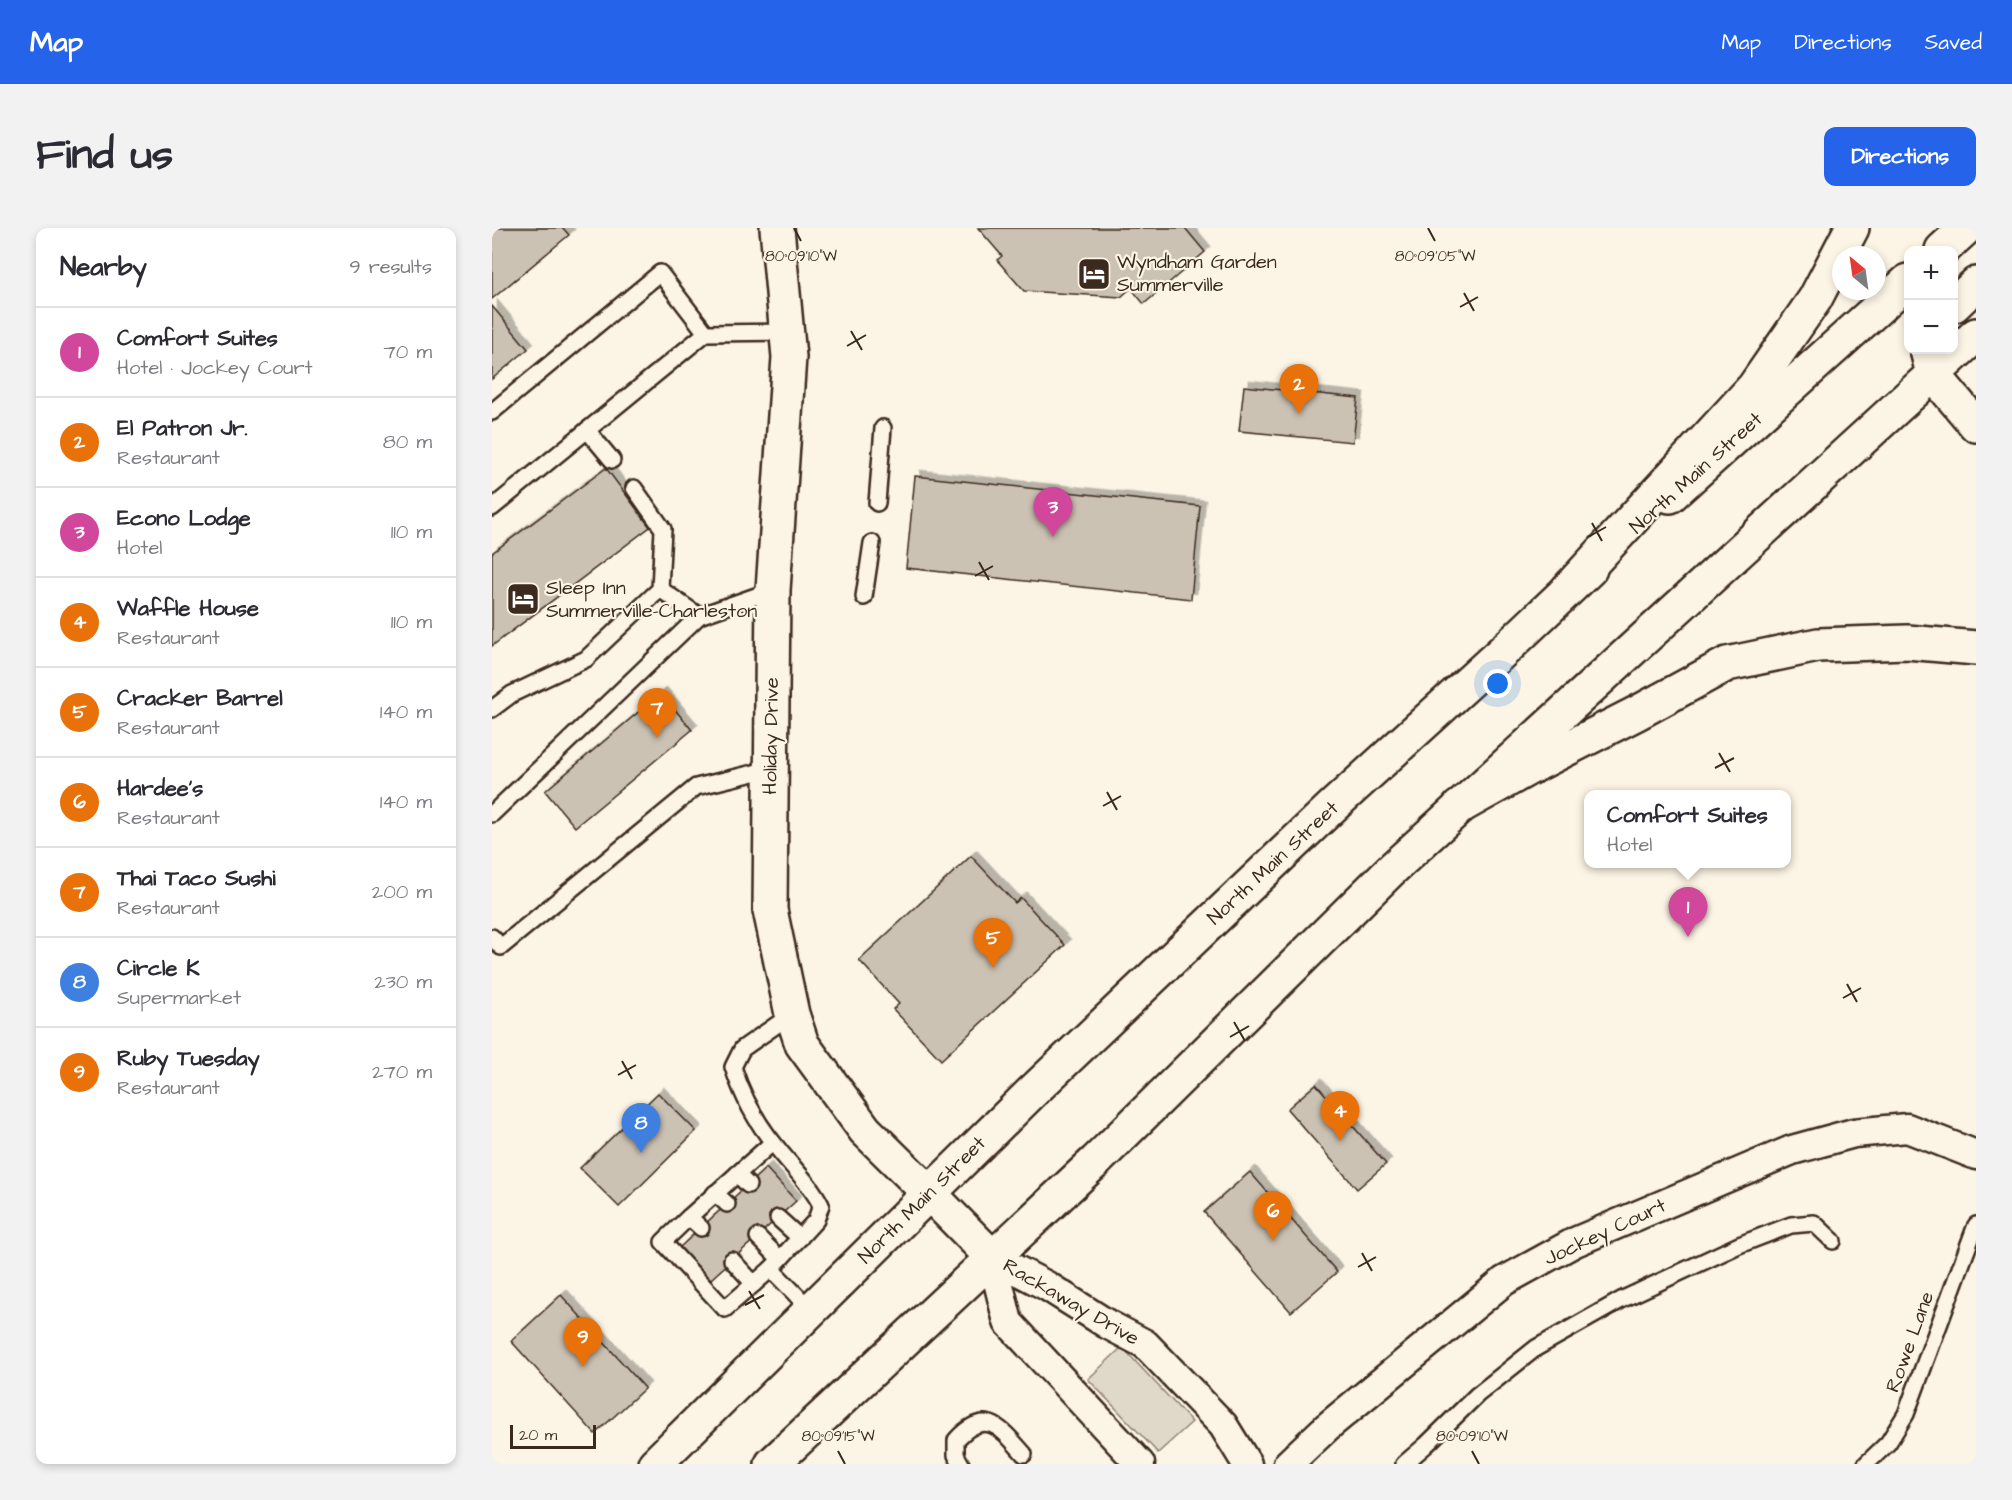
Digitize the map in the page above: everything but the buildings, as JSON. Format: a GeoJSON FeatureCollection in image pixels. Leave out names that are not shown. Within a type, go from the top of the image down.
{"type":"FeatureCollection","features":[{"type":"Feature","properties":{"kind":"main road","name":"Holiday Drive"},"geometry":{"type":"LineString","coordinates":[[777,228],[789,357],[773,590],[770,910],[792,1014],[802,1044],[865,1130],[992,1257]]}},
{"type":"Feature","properties":{"kind":"main road"},"geometry":{"type":"LineString","coordinates":[[1568,589],[1754,387],[1815,299],[1852,228]]}},
{"type":"Feature","properties":{"kind":"main road"},"geometry":{"type":"LineString","coordinates":[[1946,246],[1966,228]]}},
{"type":"Feature","properties":{"kind":"main road","name":"North Main Street"},"geometry":{"type":"LineString","coordinates":[[655,1464],[1030,1093],[1324,814],[1904,284]]}},
{"type":"Feature","properties":{"kind":"main road"},"geometry":{"type":"LineString","coordinates":[[1958,300],[1976,284]]}},
{"type":"Feature","properties":{"kind":"main road"},"geometry":{"type":"LineString","coordinates":[[772,1464],[1096,1161],[1391,870],[1930,362],[1976,334]]}},
{"type":"Feature","properties":{"kind":"main road"},"geometry":{"type":"LineString","coordinates":[[1930,362],[1976,425]]}},
{"type":"Feature","properties":{"kind":"main road"},"geometry":{"type":"LineString","coordinates":[[1459,807],[1727,664],[1818,645],[1907,642],[1976,648]]}},
{"type":"Feature","properties":{"kind":"street","name":"Jockey Court"},"geometry":{"type":"LineString","coordinates":[[1288,1464],[1327,1427],[1504,1281],[1575,1242],[1792,1150],[1854,1133],[1907,1128],[1976,1155]]}},
{"type":"Feature","properties":{"kind":"street","name":"Rackaway Drive"},"geometry":{"type":"LineString","coordinates":[[992,1257],[1008,1322],[1140,1464]]}},
{"type":"Feature","properties":{"kind":"street","name":"Rackaway Drive"},"geometry":{"type":"LineString","coordinates":[[992,1257],[1047,1286],[1107,1324],[1145,1344],[1223,1425],[1247,1464]]}},
{"type":"Feature","properties":{"kind":"lane"},"geometry":{"type":"LineString","coordinates":[[492,412],[660,273],[706,333]]}},
{"type":"Feature","properties":{"kind":"lane"},"geometry":{"type":"LineString","coordinates":[[492,508],[706,333],[787,332]]}},
{"type":"Feature","properties":{"kind":"lane"},"geometry":{"type":"LineString","coordinates":[[877,503],[882,428]]}},
{"type":"Feature","properties":{"kind":"lane"},"geometry":{"type":"LineString","coordinates":[[587,430],[612,460]]}},
{"type":"Feature","properties":{"kind":"lane"},"geometry":{"type":"LineString","coordinates":[[492,709],[512,694],[586,659],[660,589],[663,529],[634,488]]}},
{"type":"Feature","properties":{"kind":"lane"},"geometry":{"type":"LineString","coordinates":[[864,597],[872,543]]}},
{"type":"Feature","properties":{"kind":"lane"},"geometry":{"type":"LineString","coordinates":[[660,589],[699,616]]}},
{"type":"Feature","properties":{"kind":"lane"},"geometry":{"type":"LineString","coordinates":[[492,814],[699,616],[773,590]]}},
{"type":"Feature","properties":{"kind":"lane"},"geometry":{"type":"LineString","coordinates":[[492,937],[501,947],[696,787],[770,769]]}},
{"type":"Feature","properties":{"kind":"lane"},"geometry":{"type":"LineString","coordinates":[[772,1143],[742,1180],[715,1193],[663,1242],[725,1308],[754,1284],[800,1238],[816,1220],[821,1205],[816,1194],[772,1143],[742,1095],[733,1066],[742,1049],[792,1014]]}},
{"type":"Feature","properties":{"kind":"lane"},"geometry":{"type":"LineString","coordinates":[[715,1193],[727,1204]]}},
{"type":"Feature","properties":{"kind":"lane"},"geometry":{"type":"LineString","coordinates":[[689,1216],[701,1228]]}},
{"type":"Feature","properties":{"kind":"lane"},"geometry":{"type":"LineString","coordinates":[[778,1218],[800,1238]]}},
{"type":"Feature","properties":{"kind":"lane"},"geometry":{"type":"LineString","coordinates":[[1404,1464],[1477,1395],[1536,1348],[1623,1299],[1739,1245],[1791,1225],[1814,1223],[1833,1241]]}},
{"type":"Feature","properties":{"kind":"lane","name":"Rowe Lane"},"geometry":{"type":"LineString","coordinates":[[1866,1464],[1887,1443],[1906,1414],[1976,1224]]}},
{"type":"Feature","properties":{"kind":"lane"},"geometry":{"type":"LineString","coordinates":[[758,1236],[775,1264],[811,1310]]}},
{"type":"Feature","properties":{"kind":"lane"},"geometry":{"type":"LineString","coordinates":[[732,1260],[754,1284]]}},
{"type":"Feature","properties":{"kind":"lane"},"geometry":{"type":"LineString","coordinates":[[961,1464],[956,1455],[956,1440],[967,1428],[981,1422],[999,1426],[1024,1454]]}},
{"type":"Feature","properties":{"kind":"shaded area"},"geometry":{"type":"Polygon","coordinates":[[[1122,1347],[1192,1422],[1158,1453],[1088,1379],[1122,1347]]]}},
{"type":"Feature","properties":{"kind":"place","name":"Wyndham Garden Summerville"},"geometry":{"type":"Point","coordinates":[1094,274]}},
{"type":"Feature","properties":{"kind":"place","name":"El Patron Jr."},"geometry":{"type":"Point","coordinates":[1299,414]}},
{"type":"Feature","properties":{"kind":"place","name":"Econo Lodge"},"geometry":{"type":"Point","coordinates":[1053,537]}},
{"type":"Feature","properties":{"kind":"place","name":"Sleep Inn Summerville-Charleston"},"geometry":{"type":"Point","coordinates":[523,599]}},
{"type":"Feature","properties":{"kind":"place","name":"Thai Taco Sushi"},"geometry":{"type":"Point","coordinates":[657,738]}},
{"type":"Feature","properties":{"kind":"place","name":"Comfort Suites"},"geometry":{"type":"Point","coordinates":[1688,937]}},
{"type":"Feature","properties":{"kind":"place","name":"Cracker Barrel"},"geometry":{"type":"Point","coordinates":[993,968]}},
{"type":"Feature","properties":{"kind":"place","name":"Waffle House"},"geometry":{"type":"Point","coordinates":[1340,1141]}},
{"type":"Feature","properties":{"kind":"place","name":"Circle K"},"geometry":{"type":"Point","coordinates":[641,1153]}},
{"type":"Feature","properties":{"kind":"place","name":"Hardee's"},"geometry":{"type":"Point","coordinates":[1273,1241]}},
{"type":"Feature","properties":{"kind":"place","name":"Ruby Tuesday"},"geometry":{"type":"Point","coordinates":[583,1367]}}]}
